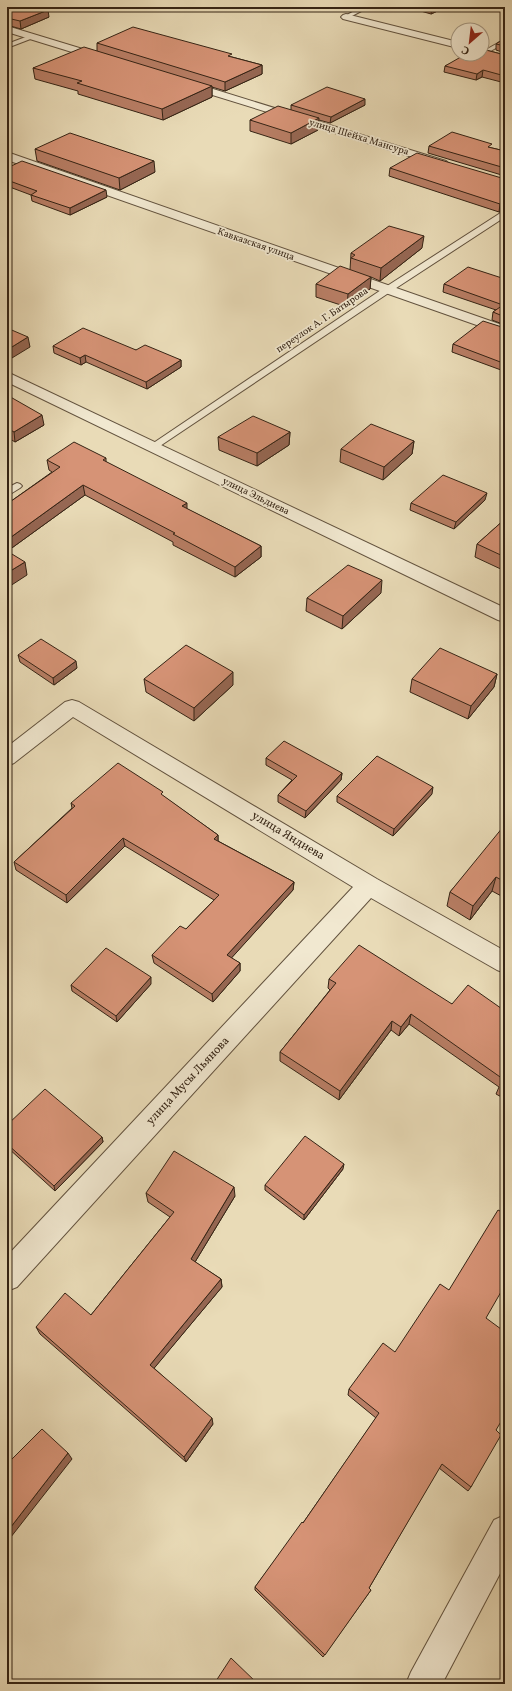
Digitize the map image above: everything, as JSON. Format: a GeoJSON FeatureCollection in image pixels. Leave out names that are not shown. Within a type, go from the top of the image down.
{"type":"FeatureCollection","features":[{"type":"Feature","properties":{"kind":"street"},"geometry":{"type":"LineString","coordinates":[[346,16],[450,43]]}},
{"type":"Feature","properties":{"kind":"street"},"geometry":{"type":"LineString","coordinates":[[7,29],[115,62]]}},
{"type":"Feature","properties":{"kind":"street"},"geometry":{"type":"LineString","coordinates":[[490,53],[498,55]]}},
{"type":"Feature","properties":{"kind":"street","name":"улица Шейха Мансура"},"geometry":{"type":"LineString","coordinates":[[176,81],[452,166]]}},
{"type":"Feature","properties":{"kind":"street","name":"Кавказская улица"},"geometry":{"type":"LineString","coordinates":[[7,156],[505,331]]}},
{"type":"Feature","properties":{"kind":"street","name":"улица Эльдиева"},"geometry":{"type":"LineString","coordinates":[[7,376],[505,616]]}},
{"type":"Feature","properties":{"kind":"street","name":"улица Яндиева"},"geometry":{"type":"LineString","coordinates":[[7,758],[72,707],[369,885],[505,963]]}},
{"type":"Feature","properties":{"kind":"street","name":"улица Мусы Льянова"},"geometry":{"type":"LineString","coordinates":[[7,1277],[369,885]]}},
{"type":"Feature","properties":{"kind":"street"},"geometry":{"type":"LineString","coordinates":[[423,1684],[505,1531]]}},
{"type":"Feature","properties":{"kind":"lane"},"geometry":{"type":"LineString","coordinates":[[346,16],[366,7]]}},
{"type":"Feature","properties":{"kind":"lane"},"geometry":{"type":"LineString","coordinates":[[7,46],[31,37]]}},
{"type":"Feature","properties":{"kind":"lane"},"geometry":{"type":"LineString","coordinates":[[490,48],[505,41]]}},
{"type":"Feature","properties":{"kind":"lane","name":"переулок А. Г. Батырова"},"geometry":{"type":"LineString","coordinates":[[154,446],[387,290],[505,214]]}},
{"type":"Feature","properties":{"kind":"lane"},"geometry":{"type":"LineString","coordinates":[[7,493],[17,486]]}},
{"type":"Feature","properties":{"kind":"building"},"geometry":{"type":"Polygon","coordinates":[[[7,7],[38,7],[48,10],[20,21],[7,18],[7,7]]]}},
{"type":"Feature","properties":{"kind":"building"},"geometry":{"type":"Polygon","coordinates":[[[133,27],[232,54],[228,56],[262,65],[225,82],[97,43],[133,27]]]}},
{"type":"Feature","properties":{"kind":"building"},"geometry":{"type":"Polygon","coordinates":[[[505,38],[505,46],[496,44],[505,38]]]}},
{"type":"Feature","properties":{"kind":"building"},"geometry":{"type":"Polygon","coordinates":[[[84,47],[212,86],[162,109],[77,83],[82,81],[33,68],[84,47]]]}},
{"type":"Feature","properties":{"kind":"building"},"geometry":{"type":"Polygon","coordinates":[[[490,51],[505,55],[505,76],[483,70],[477,74],[445,66],[452,62],[490,62],[490,51]]]}},
{"type":"Feature","properties":{"kind":"building"},"geometry":{"type":"Polygon","coordinates":[[[327,87],[365,99],[331,117],[291,105],[327,87]]]}},
{"type":"Feature","properties":{"kind":"building"},"geometry":{"type":"Polygon","coordinates":[[[278,106],[319,118],[291,133],[250,120],[278,106]]]}},
{"type":"Feature","properties":{"kind":"building"},"geometry":{"type":"Polygon","coordinates":[[[452,132],[492,144],[488,147],[505,151],[505,168],[429,146],[452,132]]]}},
{"type":"Feature","properties":{"kind":"building"},"geometry":{"type":"Polygon","coordinates":[[[70,133],[154,161],[119,178],[35,149],[70,133]]]}},
{"type":"Feature","properties":{"kind":"building"},"geometry":{"type":"Polygon","coordinates":[[[417,153],[505,179],[505,203],[500,204],[390,168],[417,153]]]}},
{"type":"Feature","properties":{"kind":"building"},"geometry":{"type":"Polygon","coordinates":[[[22,161],[106,190],[70,208],[31,195],[37,191],[7,180],[7,168],[22,161]]]}},
{"type":"Feature","properties":{"kind":"building"},"geometry":{"type":"Polygon","coordinates":[[[389,226],[424,236],[381,268],[351,258],[355,255],[351,253],[389,226]]]}},
{"type":"Feature","properties":{"kind":"building"},"geometry":{"type":"Polygon","coordinates":[[[340,266],[371,277],[348,294],[316,284],[340,266]]]}},
{"type":"Feature","properties":{"kind":"building"},"geometry":{"type":"Polygon","coordinates":[[[468,267],[505,279],[505,317],[493,312],[503,305],[444,284],[468,267]]]}},
{"type":"Feature","properties":{"kind":"building"},"geometry":{"type":"Polygon","coordinates":[[[483,321],[505,328],[505,361],[503,363],[453,344],[483,321]]]}},
{"type":"Feature","properties":{"kind":"building"},"geometry":{"type":"Polygon","coordinates":[[[7,328],[28,337],[7,350],[7,328]]]}},
{"type":"Feature","properties":{"kind":"building"},"geometry":{"type":"Polygon","coordinates":[[[83,328],[136,350],[145,345],[181,360],[146,382],[85,355],[80,358],[53,346],[83,328]]]}},
{"type":"Feature","properties":{"kind":"building"},"geometry":{"type":"Polygon","coordinates":[[[7,395],[42,415],[14,432],[7,428],[7,395]]]}},
{"type":"Feature","properties":{"kind":"building"},"geometry":{"type":"Polygon","coordinates":[[[253,416],[290,432],[257,453],[218,437],[253,416]]]}},
{"type":"Feature","properties":{"kind":"building"},"geometry":{"type":"Polygon","coordinates":[[[371,424],[414,441],[384,467],[341,449],[371,424]]]}},
{"type":"Feature","properties":{"kind":"building"},"geometry":{"type":"Polygon","coordinates":[[[74,442],[106,458],[103,460],[187,503],[182,506],[261,546],[235,567],[173,534],[175,533],[83,485],[7,540],[7,504],[60,467],[47,460],[74,442]]]}},
{"type":"Feature","properties":{"kind":"building"},"geometry":{"type":"Polygon","coordinates":[[[443,475],[487,493],[456,522],[411,503],[443,475]]]}},
{"type":"Feature","properties":{"kind":"building"},"geometry":{"type":"Polygon","coordinates":[[[505,519],[505,557],[477,544],[505,519]]]}},
{"type":"Feature","properties":{"kind":"building"},"geometry":{"type":"Polygon","coordinates":[[[7,551],[25,562],[7,573],[7,551]]]}},
{"type":"Feature","properties":{"kind":"building"},"geometry":{"type":"Polygon","coordinates":[[[348,565],[382,580],[343,616],[307,598],[348,565]]]}},
{"type":"Feature","properties":{"kind":"building"},"geometry":{"type":"Polygon","coordinates":[[[41,639],[76,661],[53,678],[18,655],[41,639]]]}},
{"type":"Feature","properties":{"kind":"building"},"geometry":{"type":"Polygon","coordinates":[[[186,645],[233,672],[194,708],[144,679],[186,645]]]}},
{"type":"Feature","properties":{"kind":"building"},"geometry":{"type":"Polygon","coordinates":[[[440,648],[497,674],[471,706],[412,679],[440,648]]]}},
{"type":"Feature","properties":{"kind":"building"},"geometry":{"type":"Polygon","coordinates":[[[284,741],[342,773],[306,811],[278,795],[297,776],[266,758],[284,741]]]}},
{"type":"Feature","properties":{"kind":"building"},"geometry":{"type":"Polygon","coordinates":[[[377,756],[433,787],[394,829],[337,796],[377,756]]]}},
{"type":"Feature","properties":{"kind":"building"},"geometry":{"type":"Polygon","coordinates":[[[118,763],[163,792],[161,794],[218,835],[214,839],[294,882],[227,955],[240,963],[212,994],[152,955],[180,926],[186,929],[219,895],[123,838],[66,895],[14,862],[75,806],[71,803],[118,763]]]}},
{"type":"Feature","properties":{"kind":"building"},"geometry":{"type":"Polygon","coordinates":[[[503,827],[505,828],[505,882],[496,877],[473,906],[450,892],[503,827]]]}},
{"type":"Feature","properties":{"kind":"building"},"geometry":{"type":"Polygon","coordinates":[[[359,945],[452,1004],[468,985],[505,1011],[505,1088],[500,1085],[503,1079],[411,1014],[401,1027],[392,1021],[340,1091],[280,1052],[336,983],[329,979],[359,945]]]}},
{"type":"Feature","properties":{"kind":"building"},"geometry":{"type":"Polygon","coordinates":[[[106,948],[151,977],[116,1016],[71,985],[106,948]]]}},
{"type":"Feature","properties":{"kind":"building"},"geometry":{"type":"Polygon","coordinates":[[[45,1089],[102,1137],[54,1186],[7,1144],[7,1125],[45,1089]]]}},
{"type":"Feature","properties":{"kind":"building"},"geometry":{"type":"Polygon","coordinates":[[[305,1136],[344,1164],[304,1215],[265,1185],[305,1136]]]}},
{"type":"Feature","properties":{"kind":"building"},"geometry":{"type":"Polygon","coordinates":[[[174,1151],[234,1187],[191,1259],[221,1279],[150,1365],[212,1418],[184,1457],[36,1327],[65,1293],[91,1315],[174,1212],[146,1193],[174,1151]]]}},
{"type":"Feature","properties":{"kind":"building"},"geometry":{"type":"Polygon","coordinates":[[[505,1204],[505,1285],[486,1318],[505,1332],[505,1415],[496,1430],[501,1435],[471,1487],[442,1464],[369,1588],[371,1590],[325,1655],[255,1587],[302,1522],[303,1523],[379,1413],[349,1389],[383,1343],[395,1352],[440,1284],[449,1290],[498,1210],[500,1211],[505,1204]]]}},
{"type":"Feature","properties":{"kind":"building"},"geometry":{"type":"Polygon","coordinates":[[[42,1429],[68,1453],[7,1532],[7,1464],[42,1429]]]}},
{"type":"Feature","properties":{"kind":"building"},"geometry":{"type":"Polygon","coordinates":[[[231,1658],[258,1684],[214,1684],[231,1658]]]}}]}
